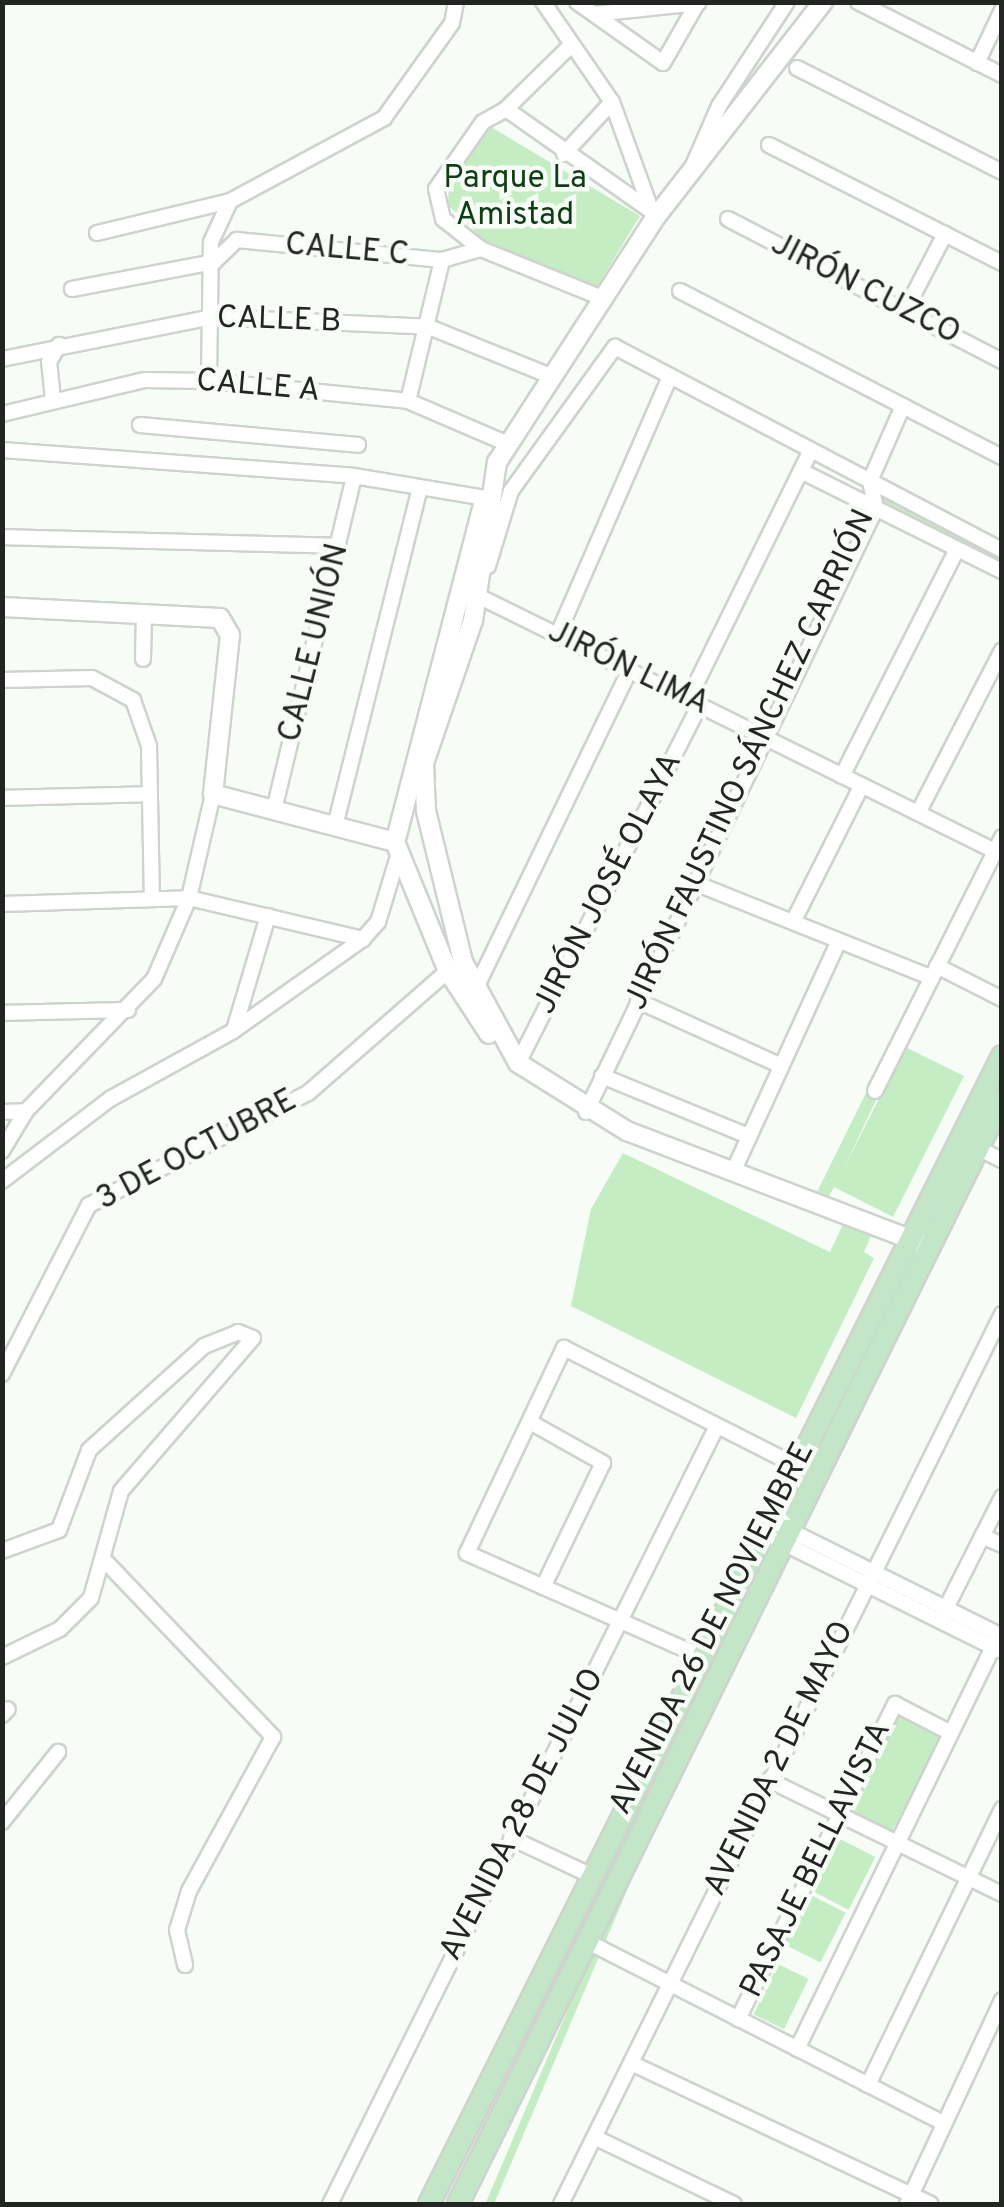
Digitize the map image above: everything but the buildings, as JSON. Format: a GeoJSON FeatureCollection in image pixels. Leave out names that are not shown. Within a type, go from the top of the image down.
{"type":"FeatureCollection","features":[{"type":"Feature","properties":{"kind":"main road","name":"AVENIDA 26 DE NOVIEMBRE"},"geometry":{"type":"LineString","coordinates":[[429,2204],[1002,1056]]}},
{"type":"Feature","properties":{"kind":"main road","name":"AVENIDA 26 DE NOVIEMBRE"},"geometry":{"type":"LineString","coordinates":[[458,2204],[1002,1100]]}},
{"type":"Feature","properties":{"kind":"street"},"geometry":{"type":"LineString","coordinates":[[97,233],[230,201],[384,118],[452,23],[456,2]]}},
{"type":"Feature","properties":{"kind":"street"},"geometry":{"type":"LineString","coordinates":[[543,2],[612,102],[654,212]]}},
{"type":"Feature","properties":{"kind":"street"},"geometry":{"type":"LineString","coordinates":[[576,2],[663,63],[698,3]]}},
{"type":"Feature","properties":{"kind":"street"},"geometry":{"type":"LineString","coordinates":[[691,172],[719,106],[787,2]]}},
{"type":"Feature","properties":{"kind":"street"},"geometry":{"type":"LineString","coordinates":[[2,1181],[110,1099],[233,1031],[362,939],[378,922],[475,511],[485,499],[508,444],[654,212],[691,172],[824,2]]}},
{"type":"Feature","properties":{"kind":"street"},"geometry":{"type":"LineString","coordinates":[[858,2],[1002,75]]}},
{"type":"Feature","properties":{"kind":"street"},"geometry":{"type":"LineString","coordinates":[[594,14],[698,3]]}},
{"type":"Feature","properties":{"kind":"street"},"geometry":{"type":"LineString","coordinates":[[977,63],[1002,10]]}},
{"type":"Feature","properties":{"kind":"street"},"geometry":{"type":"LineString","coordinates":[[570,46],[506,109],[482,122],[436,189],[443,220],[481,249],[600,296]]}},
{"type":"Feature","properties":{"kind":"street"},"geometry":{"type":"LineString","coordinates":[[797,68],[1002,172]]}},
{"type":"Feature","properties":{"kind":"street"},"geometry":{"type":"LineString","coordinates":[[564,154],[612,102]]}},
{"type":"Feature","properties":{"kind":"street"},"geometry":{"type":"LineString","coordinates":[[506,109],[564,154],[654,212]]}},
{"type":"Feature","properties":{"kind":"street"},"geometry":{"type":"LineString","coordinates":[[769,145],[1002,263]]}},
{"type":"Feature","properties":{"kind":"street"},"geometry":{"type":"LineString","coordinates":[[209,381],[214,262],[211,242],[230,201]]}},
{"type":"Feature","properties":{"kind":"street","name":"JIRÓN CUZCO"},"geometry":{"type":"LineString","coordinates":[[728,219],[1002,360]]}},
{"type":"Feature","properties":{"kind":"street"},"geometry":{"type":"LineString","coordinates":[[906,311],[946,234]]}},
{"type":"Feature","properties":{"kind":"street","name":"CALLE C"},"geometry":{"type":"LineString","coordinates":[[72,289],[214,262],[237,240],[442,260],[481,249]]}},
{"type":"Feature","properties":{"kind":"street"},"geometry":{"type":"LineString","coordinates":[[408,402],[442,260]]}},
{"type":"Feature","properties":{"kind":"street"},"geometry":{"type":"LineString","coordinates":[[680,291],[1002,457]]}},
{"type":"Feature","properties":{"kind":"street","name":"CALLE B"},"geometry":{"type":"LineString","coordinates":[[2,359],[212,317],[429,327],[550,376]]}},
{"type":"Feature","properties":{"kind":"street"},"geometry":{"type":"LineString","coordinates":[[53,398],[49,362],[59,345]]}},
{"type":"Feature","properties":{"kind":"street"},"geometry":{"type":"LineString","coordinates":[[518,1063],[476,990],[433,854],[424,768],[476,592],[511,491],[614,347],[1002,550]]}},
{"type":"Feature","properties":{"kind":"street"},"geometry":{"type":"LineString","coordinates":[[558,634],[670,377]]}},
{"type":"Feature","properties":{"kind":"street","name":"CALLE A"},"geometry":{"type":"LineString","coordinates":[[2,414],[53,398],[145,380],[209,381],[408,402],[508,444]]}},
{"type":"Feature","properties":{"kind":"street","name":"JIRÓN FAUSTINO SÁNCHEZ CARRIÓN"},"geometry":{"type":"LineString","coordinates":[[586,1112],[876,508],[870,481],[903,406]]}},
{"type":"Feature","properties":{"kind":"street"},"geometry":{"type":"LineString","coordinates":[[140,426],[358,445]]}},
{"type":"Feature","properties":{"kind":"street"},"geometry":{"type":"LineString","coordinates":[[2,450],[354,476],[485,499]]}},
{"type":"Feature","properties":{"kind":"street","name":"JIRÓN JOSÉ OLAYA"},"geometry":{"type":"LineString","coordinates":[[518,1063],[811,450]]}},
{"type":"Feature","properties":{"kind":"street"},"geometry":{"type":"LineString","coordinates":[[801,471],[1002,572]]}},
{"type":"Feature","properties":{"kind":"street","name":"CALLE UNIÓN"},"geometry":{"type":"LineString","coordinates":[[274,810],[354,476]]}},
{"type":"Feature","properties":{"kind":"street"},"geometry":{"type":"LineString","coordinates":[[334,826],[420,487]]}},
{"type":"Feature","properties":{"kind":"street"},"geometry":{"type":"LineString","coordinates":[[476,592],[485,499]]}},
{"type":"Feature","properties":{"kind":"street"},"geometry":{"type":"LineString","coordinates":[[2,537],[339,546]]}},
{"type":"Feature","properties":{"kind":"street"},"geometry":{"type":"LineString","coordinates":[[842,776],[958,549]]}},
{"type":"Feature","properties":{"kind":"street","name":"JIRÓN LIMA"},"geometry":{"type":"LineString","coordinates":[[476,592],[918,813],[998,844]]}},
{"type":"Feature","properties":{"kind":"street"},"geometry":{"type":"LineString","coordinates":[[2,608],[214,615],[228,628],[213,794],[190,898],[154,979],[26,1111],[2,1150]]}},
{"type":"Feature","properties":{"kind":"street"},"geometry":{"type":"LineString","coordinates":[[143,658],[144,612]]}},
{"type":"Feature","properties":{"kind":"street"},"geometry":{"type":"LineString","coordinates":[[918,813],[1002,650]]}},
{"type":"Feature","properties":{"kind":"street"},"geometry":{"type":"LineString","coordinates":[[476,990],[630,669]]}},
{"type":"Feature","properties":{"kind":"street"},"geometry":{"type":"LineString","coordinates":[[2,680],[92,678],[127,692],[144,722],[152,899]]}},
{"type":"Feature","properties":{"kind":"street"},"geometry":{"type":"LineString","coordinates":[[793,922],[862,785]]}},
{"type":"Feature","properties":{"kind":"street"},"geometry":{"type":"LineString","coordinates":[[2,798],[150,794]]}},
{"type":"Feature","properties":{"kind":"street"},"geometry":{"type":"LineString","coordinates":[[213,794],[334,826],[397,848],[448,971],[518,1063],[586,1112],[930,1246]]}},
{"type":"Feature","properties":{"kind":"street"},"geometry":{"type":"LineString","coordinates":[[875,1091],[998,844]]}},
{"type":"Feature","properties":{"kind":"street"},"geometry":{"type":"LineString","coordinates":[[695,883],[839,941],[1002,999]]}},
{"type":"Feature","properties":{"kind":"street"},"geometry":{"type":"LineString","coordinates":[[2,904],[190,898],[362,939]]}},
{"type":"Feature","properties":{"kind":"street"},"geometry":{"type":"LineString","coordinates":[[233,1031],[268,916]]}},
{"type":"Feature","properties":{"kind":"street"},"geometry":{"type":"LineString","coordinates":[[732,1172],[839,941]]}},
{"type":"Feature","properties":{"kind":"street","name":"3 DE OCTUBRE"},"geometry":{"type":"LineString","coordinates":[[2,1374],[89,1205],[308,1093],[448,971]]}},
{"type":"Feature","properties":{"kind":"street"},"geometry":{"type":"LineString","coordinates":[[638,1000],[781,1066]]}},
{"type":"Feature","properties":{"kind":"street"},"geometry":{"type":"LineString","coordinates":[[2,1013],[128,1010]]}},
{"type":"Feature","properties":{"kind":"street"},"geometry":{"type":"LineString","coordinates":[[602,1076],[748,1136]]}},
{"type":"Feature","properties":{"kind":"street"},"geometry":{"type":"LineString","coordinates":[[2,1112],[26,1111]]}},
{"type":"Feature","properties":{"kind":"street"},"geometry":{"type":"LineString","coordinates":[[978,1148],[1002,1160]]}},
{"type":"Feature","properties":{"kind":"street","name":"AVENIDA 2 DE MAYO"},"geometry":{"type":"LineString","coordinates":[[561,2204],[1002,1314]]}},
{"type":"Feature","properties":{"kind":"street"},"geometry":{"type":"LineString","coordinates":[[2,1551],[59,1530],[88,1450],[204,1346],[248,1334],[250,1346],[122,1491],[106,1562],[74,1618],[2,1657]]}},
{"type":"Feature","properties":{"kind":"street"},"geometry":{"type":"LineString","coordinates":[[700,1656],[466,1553],[564,1348],[795,1465]]}},
{"type":"Feature","properties":{"kind":"street"},"geometry":{"type":"LineString","coordinates":[[530,1422],[603,1463],[543,1586]]}},
{"type":"Feature","properties":{"kind":"street","name":"AVENIDA 28 DE JULIO"},"geometry":{"type":"LineString","coordinates":[[330,2204],[718,1426]]}},
{"type":"Feature","properties":{"kind":"street"},"geometry":{"type":"LineString","coordinates":[[943,1614],[1002,1496]]}},
{"type":"Feature","properties":{"kind":"street"},"geometry":{"type":"LineString","coordinates":[[765,1527],[999,1642],[797,2049]]}},
{"type":"Feature","properties":{"kind":"street"},"geometry":{"type":"LineString","coordinates":[[982,1536],[1002,1546]]}},
{"type":"Feature","properties":{"kind":"street"},"geometry":{"type":"LineString","coordinates":[[106,1562],[273,1737],[189,1891],[177,1930],[184,1965]]}},
{"type":"Feature","properties":{"kind":"street","name":"PASAJE BELLAVISTA"},"geometry":{"type":"LineString","coordinates":[[738,2019],[895,1704],[951,1732]]}},
{"type":"Feature","properties":{"kind":"street"},"geometry":{"type":"LineString","coordinates":[[2,1822],[58,1752]]}},
{"type":"Feature","properties":{"kind":"street"},"geometry":{"type":"LineString","coordinates":[[769,1780],[1002,1894]]}},
{"type":"Feature","properties":{"kind":"street"},"geometry":{"type":"LineString","coordinates":[[868,2085],[1002,1809]]}},
{"type":"Feature","properties":{"kind":"street"},"geometry":{"type":"LineString","coordinates":[[512,1838],[590,1875]]}},
{"type":"Feature","properties":{"kind":"street"},"geometry":{"type":"LineString","coordinates":[[588,1942],[944,2124]]}},
{"type":"Feature","properties":{"kind":"street"},"geometry":{"type":"LineString","coordinates":[[909,2200],[1002,2000]]}},
{"type":"Feature","properties":{"kind":"street"},"geometry":{"type":"LineString","coordinates":[[630,2063],[909,2200],[930,2204]]}},
{"type":"Feature","properties":{"kind":"street"},"geometry":{"type":"LineString","coordinates":[[594,2137],[734,2204]]}},
{"type":"Feature","properties":{"kind":"green space","name":"Parque La Amistad"},"geometry":{"type":"Polygon","coordinates":[[[491,127],[640,216],[596,288],[484,240],[448,205],[449,184],[491,127]]]}},
{"type":"Feature","properties":{"kind":"green space"},"geometry":{"type":"Polygon","coordinates":[[[878,493],[1001,555],[1001,566],[879,502],[878,493]]]}},
{"type":"Feature","properties":{"kind":"green space"},"geometry":{"type":"Polygon","coordinates":[[[905,1047],[964,1076],[893,1217],[834,1187],[828,1198],[817,1192],[866,1093],[877,1098],[844,1168],[905,1047]]]}},
{"type":"Feature","properties":{"kind":"green space"},"geometry":{"type":"Polygon","coordinates":[[[623,1153],[830,1252],[845,1220],[872,1233],[864,1252],[874,1258],[796,1418],[571,1306],[591,1209],[623,1153]]]}},
{"type":"Feature","properties":{"kind":"green space"},"geometry":{"type":"Polygon","coordinates":[[[912,1256],[787,1518],[782,1516],[912,1256]]]}},
{"type":"Feature","properties":{"kind":"green space"},"geometry":{"type":"Polygon","coordinates":[[[768,1538],[775,1541],[494,2204],[485,2204],[768,1538]]]}},
{"type":"Feature","properties":{"kind":"green space"},"geometry":{"type":"Polygon","coordinates":[[[899,1709],[944,1733],[888,1838],[843,1814],[899,1709]]]}},
{"type":"Feature","properties":{"kind":"green space"},"geometry":{"type":"Polygon","coordinates":[[[838,1838],[875,1857],[849,1910],[811,1891],[838,1838]]]}},
{"type":"Feature","properties":{"kind":"green space"},"geometry":{"type":"Polygon","coordinates":[[[811,1895],[846,1913],[820,1963],[786,1945],[811,1895]]]}},
{"type":"Feature","properties":{"kind":"green space"},"geometry":{"type":"Polygon","coordinates":[[[778,1964],[809,1979],[784,2029],[753,2014],[778,1964]]]}}]}
